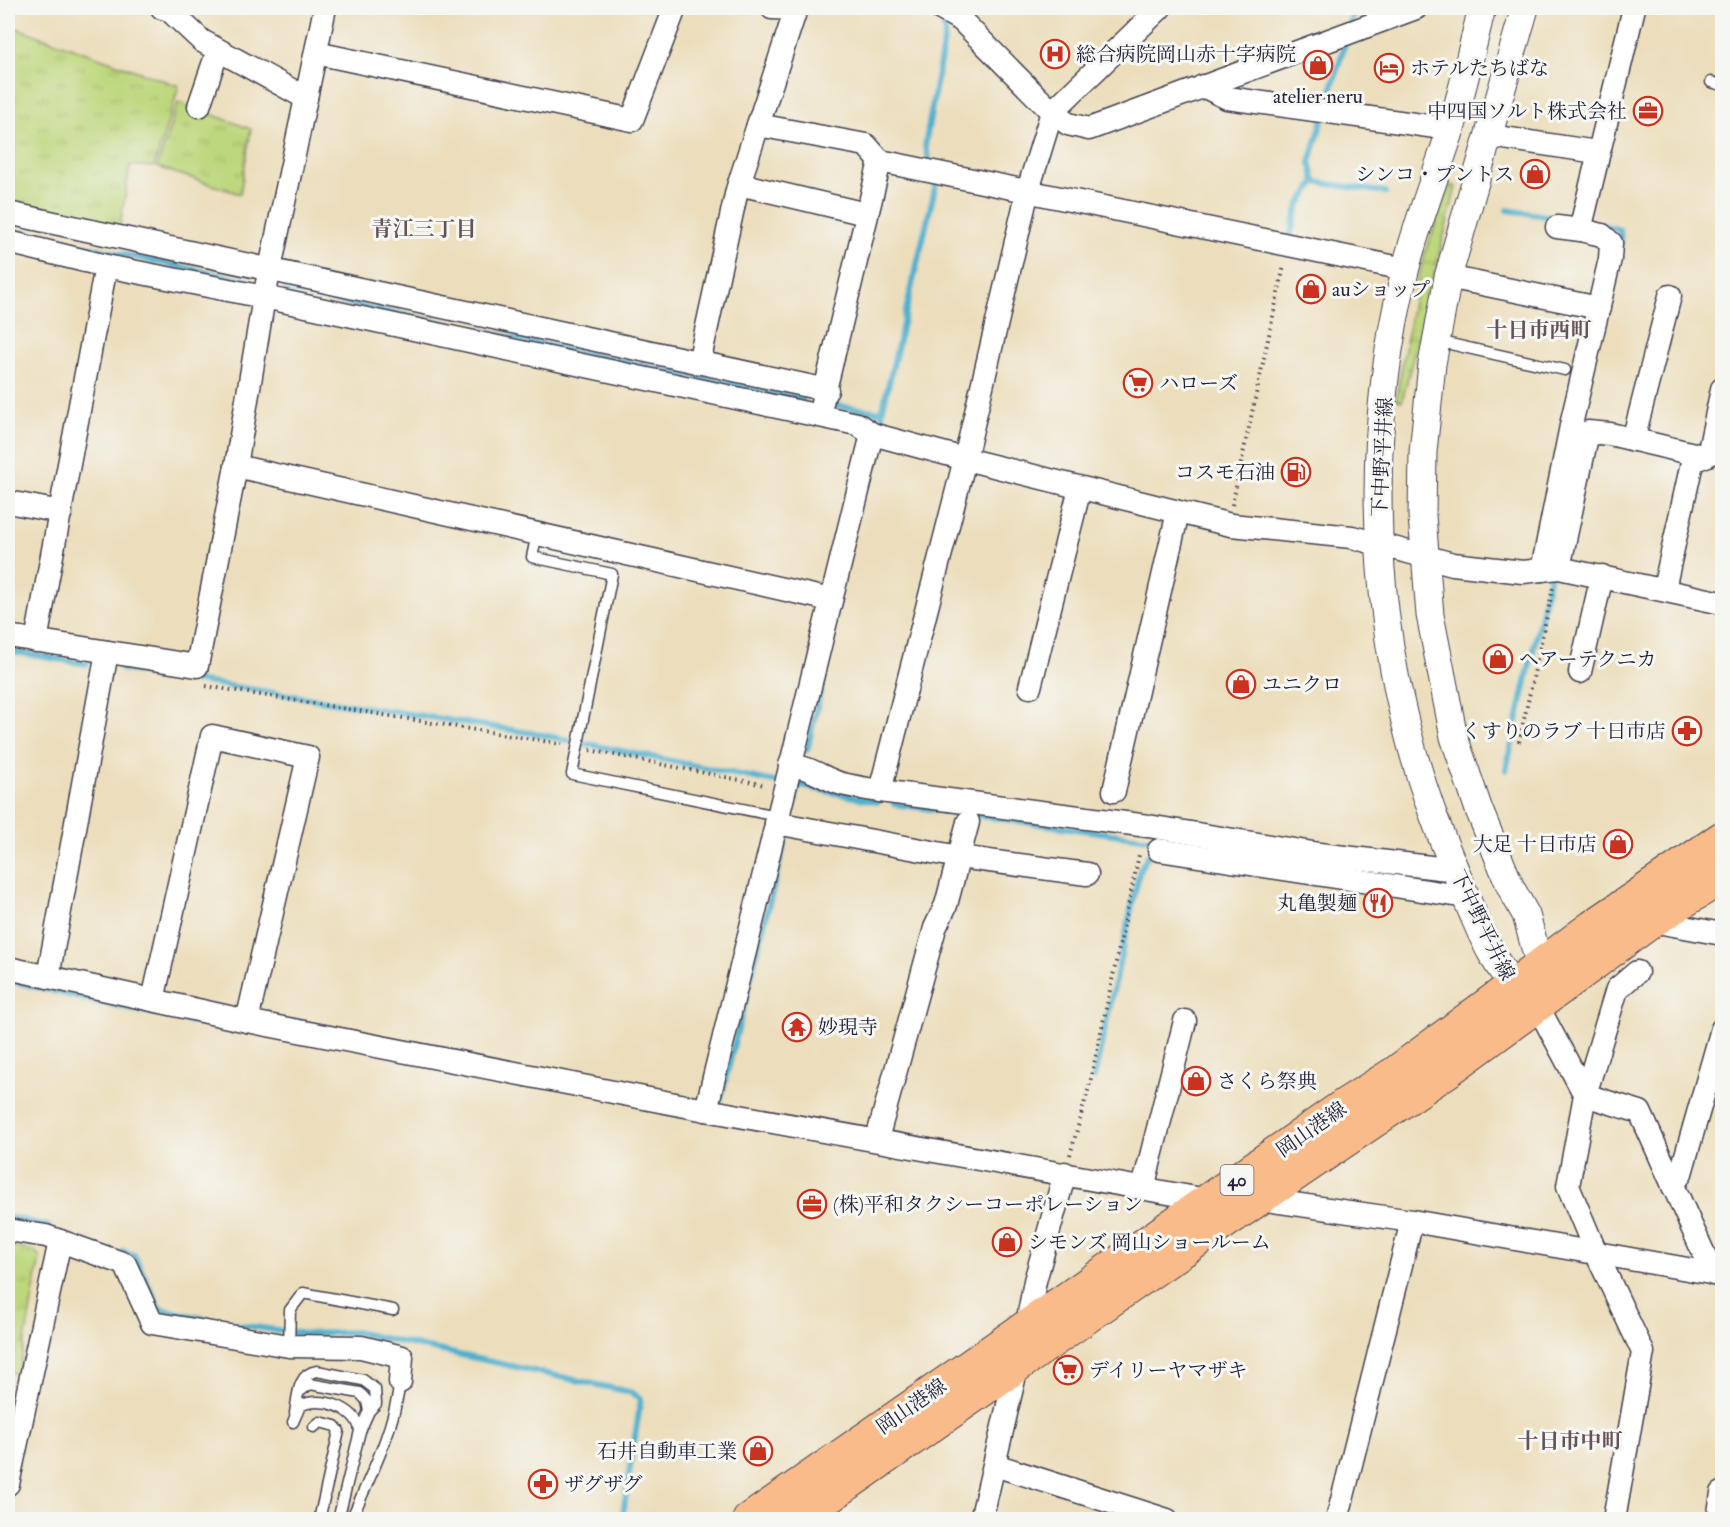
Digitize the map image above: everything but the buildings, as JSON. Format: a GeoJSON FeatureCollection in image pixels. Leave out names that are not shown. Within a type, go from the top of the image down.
{"type":"FeatureCollection","features":[{"type":"Feature","properties":{"kind":"main road","name":"岡山港線"},"geometry":{"type":"LineString","coordinates":[[796,1520],[1258,1198],[1449,1070],[1525,996],[1540,966],[1722,838]]}},
{"type":"Feature","properties":{"kind":"main road","name":"岡山港線"},"geometry":{"type":"LineString","coordinates":[[749,1520],[1343,1106],[1722,877]]}},
{"type":"Feature","properties":{"kind":"street"},"geometry":{"type":"LineString","coordinates":[[162,8],[169,10],[202,41],[306,98]]}},
{"type":"Feature","properties":{"kind":"street"},"geometry":{"type":"LineString","coordinates":[[8,636],[197,666],[236,466],[264,297],[325,8]]}},
{"type":"Feature","properties":{"kind":"street"},"geometry":{"type":"LineString","coordinates":[[316,53],[632,120],[675,8]]}},
{"type":"Feature","properties":{"kind":"street"},"geometry":{"type":"LineString","coordinates":[[699,363],[739,184],[796,9],[772,8]]}},
{"type":"Feature","properties":{"kind":"street"},"geometry":{"type":"LineString","coordinates":[[880,791],[965,459],[1028,190],[1052,112],[1160,8]]}},
{"type":"Feature","properties":{"kind":"street"},"geometry":{"type":"LineString","coordinates":[[943,10],[961,20],[1052,112],[1068,124],[1089,129],[1416,8]]}},
{"type":"Feature","properties":{"kind":"street","name":"下中野平井線"},"geometry":{"type":"LineString","coordinates":[[1482,8],[1450,129],[1405,269],[1389,351],[1380,447],[1378,544],[1387,623],[1402,705],[1415,758],[1437,828],[1484,935],[1525,996]]}},
{"type":"Feature","properties":{"kind":"street","name":"下中野平井線"},"geometry":{"type":"LineString","coordinates":[[1524,8],[1490,136],[1448,277],[1437,341],[1423,452],[1424,557],[1430,615],[1455,737],[1479,810],[1511,888],[1526,915],[1540,966]]}},
{"type":"Feature","properties":{"kind":"street"},"geometry":{"type":"LineString","coordinates":[[1582,224],[1597,152],[1634,8]]}},
{"type":"Feature","properties":{"kind":"street"},"geometry":{"type":"LineString","coordinates":[[199,106],[218,50]]}},
{"type":"Feature","properties":{"kind":"street"},"geometry":{"type":"LineString","coordinates":[[1203,86],[1227,98],[1450,129]]}},
{"type":"Feature","properties":{"kind":"street"},"geometry":{"type":"LineString","coordinates":[[758,125],[866,145],[880,161],[1405,269]]}},
{"type":"Feature","properties":{"kind":"street"},"geometry":{"type":"LineString","coordinates":[[1490,136],[1597,152]]}},
{"type":"Feature","properties":{"kind":"street"},"geometry":{"type":"LineString","coordinates":[[817,415],[827,390],[880,161]]}},
{"type":"Feature","properties":{"kind":"street"},"geometry":{"type":"LineString","coordinates":[[739,184],[866,214]]}},
{"type":"Feature","properties":{"kind":"street"},"geometry":{"type":"LineString","coordinates":[[8,213],[827,390]]}},
{"type":"Feature","properties":{"kind":"street"},"geometry":{"type":"LineString","coordinates":[[1551,569],[1573,416],[1599,308],[1611,243],[1582,224],[1557,227]]}},
{"type":"Feature","properties":{"kind":"street"},"geometry":{"type":"LineString","coordinates":[[8,242],[106,266],[264,297],[857,424],[872,434],[1228,524],[1352,537],[1453,564],[1523,573],[1551,569],[1602,576],[1722,603]]}},
{"type":"Feature","properties":{"kind":"street"},"geometry":{"type":"LineString","coordinates":[[36,641],[106,266]]}},
{"type":"Feature","properties":{"kind":"street"},"geometry":{"type":"LineString","coordinates":[[1448,277],[1599,308]]}},
{"type":"Feature","properties":{"kind":"street"},"geometry":{"type":"LineString","coordinates":[[1633,440],[1670,296]]}},
{"type":"Feature","properties":{"kind":"street"},"geometry":{"type":"LineString","coordinates":[[1693,461],[1708,455],[1722,389]]}},
{"type":"Feature","properties":{"kind":"street"},"geometry":{"type":"LineString","coordinates":[[1551,569],[1588,432],[1694,454],[1664,589]]}},
{"type":"Feature","properties":{"kind":"street"},"geometry":{"type":"LineString","coordinates":[[706,1110],[872,434]]}},
{"type":"Feature","properties":{"kind":"street"},"geometry":{"type":"LineString","coordinates":[[236,466],[831,600]]}},
{"type":"Feature","properties":{"kind":"street"},"geometry":{"type":"LineString","coordinates":[[1030,687],[1080,488]]}},
{"type":"Feature","properties":{"kind":"street"},"geometry":{"type":"LineString","coordinates":[[8,502],[61,512]]}},
{"type":"Feature","properties":{"kind":"street"},"geometry":{"type":"LineString","coordinates":[[1114,791],[1178,512]]}},
{"type":"Feature","properties":{"kind":"street"},"geometry":{"type":"LineString","coordinates":[[1580,672],[1602,576]]}},
{"type":"Feature","properties":{"kind":"street"},"geometry":{"type":"LineString","coordinates":[[48,977],[107,652]]}},
{"type":"Feature","properties":{"kind":"street"},"geometry":{"type":"LineString","coordinates":[[153,1000],[212,736],[308,757],[247,1021]]}},
{"type":"Feature","properties":{"kind":"street"},"geometry":{"type":"LineString","coordinates":[[790,765],[811,768],[826,778],[843,784],[880,791],[1148,826],[1319,854],[1456,870]]}},
{"type":"Feature","properties":{"kind":"street"},"geometry":{"type":"LineString","coordinates":[[776,819],[959,857],[1087,874]]}},
{"type":"Feature","properties":{"kind":"street"},"geometry":{"type":"LineString","coordinates":[[877,1139],[935,928],[946,904],[968,822]]}},
{"type":"Feature","properties":{"kind":"street"},"geometry":{"type":"LineString","coordinates":[[1149,851],[1467,897]]}},
{"type":"Feature","properties":{"kind":"street"},"geometry":{"type":"LineString","coordinates":[[1652,921],[1722,934]]}},
{"type":"Feature","properties":{"kind":"street"},"geometry":{"type":"LineString","coordinates":[[8,968],[247,1021],[706,1110],[1207,1200]]}},
{"type":"Feature","properties":{"kind":"street"},"geometry":{"type":"LineString","coordinates":[[1614,1520],[1643,1352],[1596,1255],[1568,1186],[1585,1095],[1617,989],[1637,972]]}},
{"type":"Feature","properties":{"kind":"street"},"geometry":{"type":"LineString","coordinates":[[1525,996],[1585,1095],[1640,1112],[1673,1186],[1718,1275]]}},
{"type":"Feature","properties":{"kind":"street"},"geometry":{"type":"LineString","coordinates":[[1143,1188],[1185,1021]]}},
{"type":"Feature","properties":{"kind":"street"},"geometry":{"type":"LineString","coordinates":[[1673,1186],[1682,1173],[1722,1029]]}},
{"type":"Feature","properties":{"kind":"street"},"geometry":{"type":"LineString","coordinates":[[981,1520],[1028,1324],[1035,1281],[1065,1173]]}},
{"type":"Feature","properties":{"kind":"street"},"geometry":{"type":"LineString","coordinates":[[1258,1198],[1412,1221],[1718,1275]]}},
{"type":"Feature","properties":{"kind":"street"},"geometry":{"type":"LineString","coordinates":[[1336,1520],[1412,1221]]}},
{"type":"Feature","properties":{"kind":"street"},"geometry":{"type":"LineString","coordinates":[[8,1230],[60,1241],[125,1264],[152,1323],[289,1343],[361,1347],[402,1357],[400,1382]]}},
{"type":"Feature","properties":{"kind":"street"},"geometry":{"type":"LineString","coordinates":[[8,1485],[60,1241]]}},
{"type":"Feature","properties":{"kind":"street"},"geometry":{"type":"LineString","coordinates":[[995,1465],[1167,1520]]}},
{"type":"Feature","properties":{"kind":"street"},"geometry":{"type":"LineString","coordinates":[[1718,1520],[1722,1493]]}},
{"type":"Feature","properties":{"kind":"lane"},"geometry":{"type":"LineString","coordinates":[[1437,341],[1565,370]]}},
{"type":"Feature","properties":{"kind":"lane"},"geometry":{"type":"LineString","coordinates":[[537,534],[532,557],[612,574],[572,774],[776,819]]}},
{"type":"Feature","properties":{"kind":"lane"},"geometry":{"type":"LineString","coordinates":[[289,1343],[290,1310],[303,1293],[393,1310]]}},
{"type":"Feature","properties":{"kind":"lane"},"geometry":{"type":"LineString","coordinates":[[338,1520],[360,1431],[369,1411],[376,1404],[377,1394],[373,1386],[363,1380],[313,1372],[303,1378],[294,1417],[300,1406],[312,1402],[343,1408],[357,1418],[360,1431]]}},
{"type":"Feature","properties":{"kind":"lane"},"geometry":{"type":"LineString","coordinates":[[351,1520],[388,1439],[396,1412],[400,1382]]}},
{"type":"Feature","properties":{"kind":"lane"},"geometry":{"type":"LineString","coordinates":[[314,1427],[320,1422],[335,1426],[339,1431],[319,1520]]}},
{"type":"Feature","properties":{"kind":"path"},"geometry":{"type":"LineString","coordinates":[[1228,524],[1289,244]]}},
{"type":"Feature","properties":{"kind":"path"},"geometry":{"type":"LineString","coordinates":[[1519,742],[1551,569]]}},
{"type":"Feature","properties":{"kind":"path"},"geometry":{"type":"LineString","coordinates":[[197,685],[578,744],[784,789]]}},
{"type":"Feature","properties":{"kind":"path"},"geometry":{"type":"LineString","coordinates":[[1065,1173],[1149,851]]}},
{"type":"Feature","properties":{"kind":"green space"},"geometry":{"type":"Polygon","coordinates":[[[8,25],[179,86],[154,167],[130,165],[119,233],[8,208],[8,25]]]}},
{"type":"Feature","properties":{"kind":"green space"},"geometry":{"type":"Polygon","coordinates":[[[178,102],[251,129],[240,194],[157,167],[178,102]]]}},
{"type":"Feature","properties":{"kind":"green space"},"geometry":{"type":"Polygon","coordinates":[[[1451,185],[1456,187],[1402,401],[1396,400],[1415,291],[1427,246],[1451,185]]]}},
{"type":"Feature","properties":{"kind":"green space"},"geometry":{"type":"Polygon","coordinates":[[[8,1246],[34,1251],[40,1257],[19,1374],[8,1372],[8,1246]]]}},
{"type":"Feature","properties":{"kind":"waterway"},"geometry":{"type":"LineString","coordinates":[[1349,27],[1355,8]]}},
{"type":"Feature","properties":{"kind":"waterway"},"geometry":{"type":"LineString","coordinates":[[931,166],[925,146],[945,34],[943,17]]}},
{"type":"Feature","properties":{"kind":"waterway"},"geometry":{"type":"LineString","coordinates":[[1290,236],[1299,205],[1315,182],[1310,162],[1346,40]]}},
{"type":"Feature","properties":{"kind":"waterway"},"geometry":{"type":"LineString","coordinates":[[882,412],[936,184],[934,176]]}},
{"type":"Feature","properties":{"kind":"waterway"},"geometry":{"type":"LineString","coordinates":[[1315,182],[1385,192]]}},
{"type":"Feature","properties":{"kind":"waterway"},"geometry":{"type":"LineString","coordinates":[[1507,210],[1559,218]]}},
{"type":"Feature","properties":{"kind":"waterway"},"geometry":{"type":"LineString","coordinates":[[1601,225],[1620,230],[1621,245]]}},
{"type":"Feature","properties":{"kind":"waterway"},"geometry":{"type":"LineString","coordinates":[[8,230],[248,281]]}},
{"type":"Feature","properties":{"kind":"waterway"},"geometry":{"type":"LineString","coordinates":[[285,290],[803,399]]}},
{"type":"Feature","properties":{"kind":"waterway"},"geometry":{"type":"LineString","coordinates":[[831,405],[882,412],[883,430]]}},
{"type":"Feature","properties":{"kind":"waterway"},"geometry":{"type":"LineString","coordinates":[[1506,770],[1550,575]]}},
{"type":"Feature","properties":{"kind":"waterway"},"geometry":{"type":"LineString","coordinates":[[8,651],[87,664]]}},
{"type":"Feature","properties":{"kind":"waterway"},"geometry":{"type":"LineString","coordinates":[[807,750],[828,660]]}},
{"type":"Feature","properties":{"kind":"waterway"},"geometry":{"type":"LineString","coordinates":[[121,669],[538,734],[775,782]]}},
{"type":"Feature","properties":{"kind":"waterway"},"geometry":{"type":"LineString","coordinates":[[797,785],[878,802]]}},
{"type":"Feature","properties":{"kind":"waterway"},"geometry":{"type":"LineString","coordinates":[[793,806],[798,785]]}},
{"type":"Feature","properties":{"kind":"waterway"},"geometry":{"type":"LineString","coordinates":[[894,804],[1163,841]]}},
{"type":"Feature","properties":{"kind":"waterway"},"geometry":{"type":"LineString","coordinates":[[719,1105],[785,840]]}},
{"type":"Feature","properties":{"kind":"waterway"},"geometry":{"type":"LineString","coordinates":[[1094,1078],[1140,869],[1153,848]]}},
{"type":"Feature","properties":{"kind":"waterway"},"geometry":{"type":"LineString","coordinates":[[8,980],[99,1002],[230,1029]]}},
{"type":"Feature","properties":{"kind":"waterway"},"geometry":{"type":"LineString","coordinates":[[8,1217],[48,1226]]}},
{"type":"Feature","properties":{"kind":"waterway"},"geometry":{"type":"LineString","coordinates":[[123,1251],[134,1255],[160,1309],[225,1323],[306,1334],[355,1332],[630,1392],[641,1398],[622,1520]]}},
{"type":"Feature","properties":{"kind":"place","name":"総合病院岡山赤十字病院"},"geometry":{"type":"Point","coordinates":[1055,54]}},
{"type":"Feature","properties":{"kind":"place","name":"atelier neru"},"geometry":{"type":"Point","coordinates":[1318,65]}},
{"type":"Feature","properties":{"kind":"place","name":"ホテルたちばな"},"geometry":{"type":"Point","coordinates":[1389,68]}},
{"type":"Feature","properties":{"kind":"place","name":"中四国ソルト株式会社"},"geometry":{"type":"Point","coordinates":[1648,111]}},
{"type":"Feature","properties":{"kind":"place","name":"シンコ・プントス"},"geometry":{"type":"Point","coordinates":[1535,174]}},
{"type":"Feature","properties":{"kind":"place","name":"auショップ"},"geometry":{"type":"Point","coordinates":[1311,289]}},
{"type":"Feature","properties":{"kind":"place","name":"ハローズ"},"geometry":{"type":"Point","coordinates":[1138,383]}},
{"type":"Feature","properties":{"kind":"place","name":"コスモ石油"},"geometry":{"type":"Point","coordinates":[1296,472]}},
{"type":"Feature","properties":{"kind":"place","name":"ヘアーテクニカ"},"geometry":{"type":"Point","coordinates":[1498,659]}},
{"type":"Feature","properties":{"kind":"place","name":"ユニクロ"},"geometry":{"type":"Point","coordinates":[1241,684]}},
{"type":"Feature","properties":{"kind":"place","name":"くすりのラブ 十日市店"},"geometry":{"type":"Point","coordinates":[1687,731]}},
{"type":"Feature","properties":{"kind":"place","name":"大足 十日市店"},"geometry":{"type":"Point","coordinates":[1618,844]}},
{"type":"Feature","properties":{"kind":"place","name":"丸亀製麺"},"geometry":{"type":"Point","coordinates":[1378,903]}},
{"type":"Feature","properties":{"kind":"place","name":"妙現寺"},"geometry":{"type":"Point","coordinates":[797,1027]}},
{"type":"Feature","properties":{"kind":"place","name":"さくら祭典"},"geometry":{"type":"Point","coordinates":[1196,1081]}},
{"type":"Feature","properties":{"kind":"place","name":"(株)平和タクシーコーポレーション"},"geometry":{"type":"Point","coordinates":[812,1204]}},
{"type":"Feature","properties":{"kind":"place","name":"シモンズ 岡山ショールーム"},"geometry":{"type":"Point","coordinates":[1007,1242]}},
{"type":"Feature","properties":{"kind":"place","name":"デイリーヤマザキ"},"geometry":{"type":"Point","coordinates":[1068,1370]}},
{"type":"Feature","properties":{"kind":"place","name":"石井自動車工業"},"geometry":{"type":"Point","coordinates":[758,1451]}},
{"type":"Feature","properties":{"kind":"place","name":"ザグザグ"},"geometry":{"type":"Point","coordinates":[543,1484]}},
{"type":"Feature","properties":{"kind":"district","name":"青江三丁目"},"geometry":{"type":"Point","coordinates":[424,229]}},
{"type":"Feature","properties":{"kind":"district","name":"十日市西町"},"geometry":{"type":"Point","coordinates":[1539,330]}},
{"type":"Feature","properties":{"kind":"district","name":"十日市中町"},"geometry":{"type":"Point","coordinates":[1570,1441]}}]}
